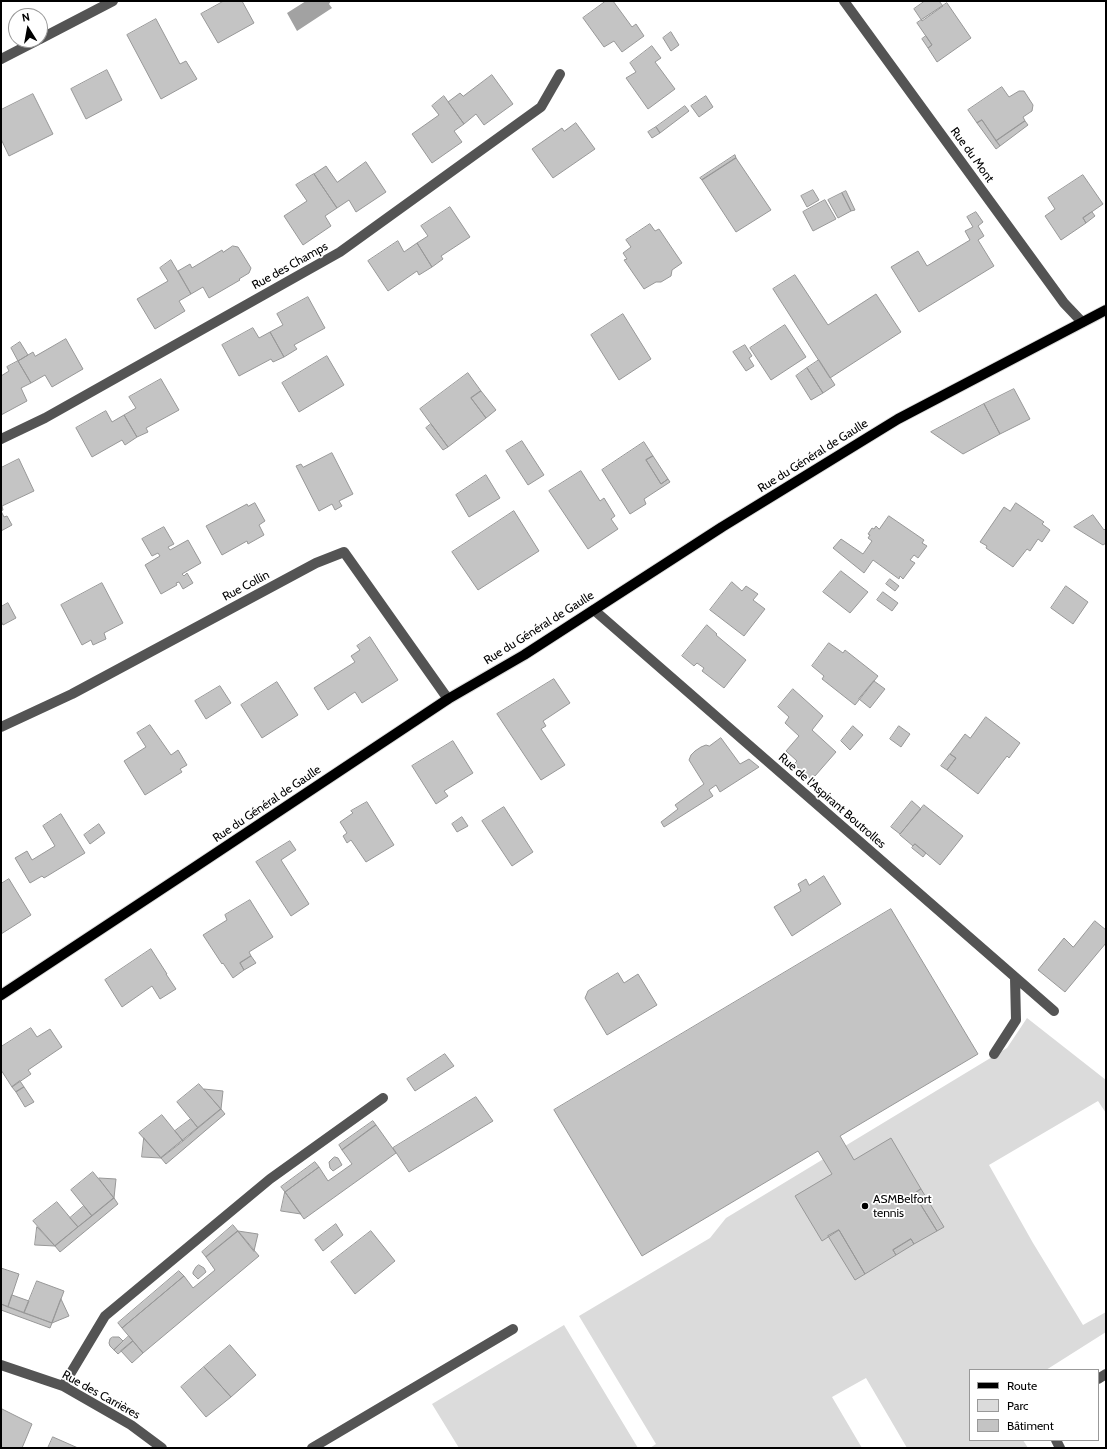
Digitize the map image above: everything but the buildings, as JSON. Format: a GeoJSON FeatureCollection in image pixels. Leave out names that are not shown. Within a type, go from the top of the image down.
{"type":"FeatureCollection","features":[{"type":"Feature","properties":{"kind":"main road","name":"Rue du Général de Gaulle"},"geometry":{"type":"LineString","coordinates":[[1,995],[448,699],[524,654],[722,527],[898,419],[1106,310]]}},
{"type":"Feature","properties":{"kind":"street"},"geometry":{"type":"LineString","coordinates":[[48,34],[113,1]]}},
{"type":"Feature","properties":{"kind":"street","name":"Rue du Mont"},"geometry":{"type":"LineString","coordinates":[[844,1],[1064,303],[1082,322]]}},
{"type":"Feature","properties":{"kind":"street"},"geometry":{"type":"LineString","coordinates":[[1,59],[22,48]]}},
{"type":"Feature","properties":{"kind":"street","name":"Rue des Champs"},"geometry":{"type":"LineString","coordinates":[[1,439],[45,418],[340,252],[541,107],[560,74]]}},
{"type":"Feature","properties":{"kind":"street","name":"Rue Collin"},"geometry":{"type":"LineString","coordinates":[[1,727],[72,694],[316,563],[344,552],[448,699]]}},
{"type":"Feature","properties":{"kind":"street","name":"Rue de l'Aspirant Boutrolles"},"geometry":{"type":"LineString","coordinates":[[594,610],[1054,1011]]}},
{"type":"Feature","properties":{"kind":"street"},"geometry":{"type":"LineString","coordinates":[[994,1054],[1016,1020],[1016,978]]}},
{"type":"Feature","properties":{"kind":"street"},"geometry":{"type":"LineString","coordinates":[[63,1386],[105,1316],[270,1178],[383,1098]]}},
{"type":"Feature","properties":{"kind":"street"},"geometry":{"type":"LineString","coordinates":[[312,1448],[513,1329]]}},
{"type":"Feature","properties":{"kind":"street","name":"Rue des Carrières"},"geometry":{"type":"LineString","coordinates":[[1,1365],[63,1386],[130,1425],[162,1448]]}},
{"type":"Feature","properties":{"kind":"green space"},"geometry":{"type":"Polygon","coordinates":[[[1027,1018],[1106,1080],[1106,1113],[1098,1101],[989,1165],[1033,1243],[1083,1325],[1106,1312],[1106,1332],[1048,1369],[969,1369],[969,1441],[1024,1441],[1028,1448],[907,1448],[866,1378],[832,1397],[862,1448],[650,1448],[656,1444],[579,1316],[710,1238],[726,1218],[1007,1048],[1027,1018]]]}},
{"type":"Feature","properties":{"kind":"green space"},"geometry":{"type":"Polygon","coordinates":[[[564,1325],[638,1448],[459,1448],[432,1404],[564,1325]]]}},
{"type":"Feature","properties":{"kind":"shaded area"},"geometry":{"type":"Polygon","coordinates":[[[306,1],[331,1],[329,4],[332,8],[297,31],[287,13],[306,1]]]}},
{"type":"Feature","properties":{"kind":"place","name":"ASMBelfort tennis"},"geometry":{"type":"Point","coordinates":[865,1206]}}]}
